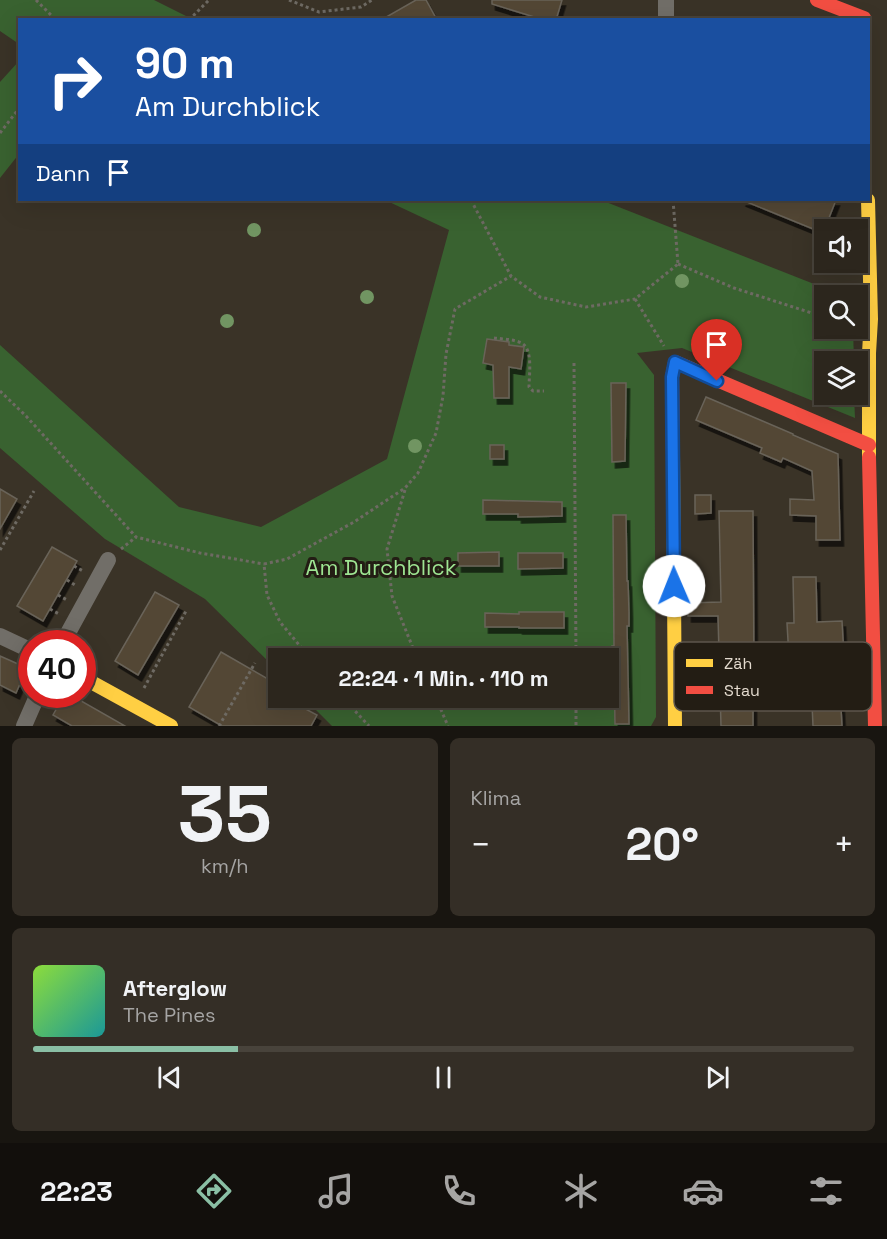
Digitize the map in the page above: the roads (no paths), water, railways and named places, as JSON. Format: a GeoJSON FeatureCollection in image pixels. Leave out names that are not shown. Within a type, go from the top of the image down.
{"type":"FeatureCollection","features":[{"type":"Feature","properties":{"kind":"street"},"geometry":{"type":"LineString","coordinates":[[666,0],[666,18]]}},
{"type":"Feature","properties":{"kind":"street"},"geometry":{"type":"LineString","coordinates":[[817,0],[862,18]]}},
{"type":"Feature","properties":{"kind":"street"},"geometry":{"type":"LineString","coordinates":[[864,0],[864,18]]}},
{"type":"Feature","properties":{"kind":"street"},"geometry":{"type":"LineString","coordinates":[[868,201],[871,319],[869,445],[876,726]]}},
{"type":"Feature","properties":{"kind":"street"},"geometry":{"type":"LineString","coordinates":[[674,642],[672,377],[675,362],[869,445]]}},
{"type":"Feature","properties":{"kind":"street"},"geometry":{"type":"LineString","coordinates":[[70,630],[108,560]]}},
{"type":"Feature","properties":{"kind":"street"},"geometry":{"type":"LineString","coordinates":[[0,636],[18,644]]}},
{"type":"Feature","properties":{"kind":"street"},"geometry":{"type":"LineString","coordinates":[[96,684],[171,726]]}},
{"type":"Feature","properties":{"kind":"street"},"geometry":{"type":"LineString","coordinates":[[24,726],[32,708]]}},
{"type":"Feature","properties":{"kind":"street"},"geometry":{"type":"LineString","coordinates":[[675,711],[675,726]]}},
{"type":"Feature","properties":{"kind":"park label","name":"Am Durchblick"},"geometry":{"type":"Point","coordinates":[381,567]}}]}
